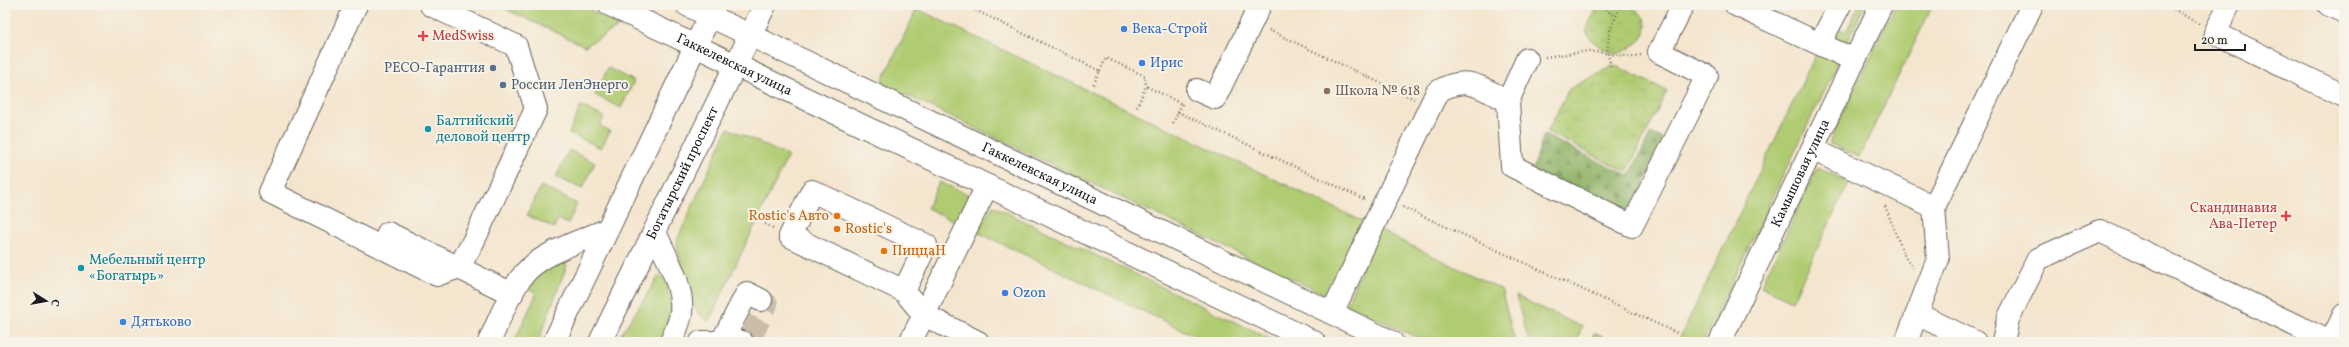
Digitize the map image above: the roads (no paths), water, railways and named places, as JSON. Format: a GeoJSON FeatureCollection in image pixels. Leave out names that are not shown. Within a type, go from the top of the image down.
{"type":"FeatureCollection","features":[{"type":"Feature","properties":{"kind":"main road"},"geometry":{"type":"LineString","coordinates":[[356,5],[270,192],[437,275],[459,267],[474,242],[536,109],[516,46],[431,5]]}},
{"type":"Feature","properties":{"kind":"main road","name":"Гаккелевская улица"},"geometry":{"type":"LineString","coordinates":[[610,5],[1314,342]]}},
{"type":"Feature","properties":{"kind":"main road","name":"Гаккелевская улица"},"geometry":{"type":"LineString","coordinates":[[687,5],[712,10],[750,36],[1392,342]]}},
{"type":"Feature","properties":{"kind":"main road","name":"Богатырский проспект"},"geometry":{"type":"LineString","coordinates":[[600,342],[765,5]]}},
{"type":"Feature","properties":{"kind":"main road"},"geometry":{"type":"LineString","coordinates":[[1527,59],[1508,101],[1512,166],[1632,226],[1707,76],[1659,52],[1683,5]]}},
{"type":"Feature","properties":{"kind":"main road"},"geometry":{"type":"LineString","coordinates":[[1736,5],[1854,60]]}},
{"type":"Feature","properties":{"kind":"main road","name":"Камышовая улица"},"geometry":{"type":"LineString","coordinates":[[1720,342],[1881,5]]}},
{"type":"Feature","properties":{"kind":"main road"},"geometry":{"type":"LineString","coordinates":[[1906,342],[1938,260],[1934,207],[2032,5]]}},
{"type":"Feature","properties":{"kind":"main road"},"geometry":{"type":"LineString","coordinates":[[2229,5],[2215,33],[2344,96]]}},
{"type":"Feature","properties":{"kind":"main road"},"geometry":{"type":"LineString","coordinates":[[2329,5],[2344,12]]}},
{"type":"Feature","properties":{"kind":"main road"},"geometry":{"type":"LineString","coordinates":[[1816,41],[1830,7]]}},
{"type":"Feature","properties":{"kind":"main road"},"geometry":{"type":"LineString","coordinates":[[554,342],[712,10]]}},
{"type":"Feature","properties":{"kind":"main road"},"geometry":{"type":"LineString","coordinates":[[1189,97],[1215,98],[1256,13]]}},
{"type":"Feature","properties":{"kind":"main road"},"geometry":{"type":"LineString","coordinates":[[1332,313],[1437,92],[1449,85],[1462,82],[1474,85],[1508,101]]}},
{"type":"Feature","properties":{"kind":"main road"},"geometry":{"type":"LineString","coordinates":[[1812,149],[1934,207]]}},
{"type":"Feature","properties":{"kind":"main road"},"geometry":{"type":"LineString","coordinates":[[910,342],[987,186]]}},
{"type":"Feature","properties":{"kind":"main road"},"geometry":{"type":"LineString","coordinates":[[904,291],[926,245],[812,191],[790,236],[904,291],[924,315],[978,342]]}},
{"type":"Feature","properties":{"kind":"main road"},"geometry":{"type":"LineString","coordinates":[[839,204],[862,204],[956,250]]}},
{"type":"Feature","properties":{"kind":"main road"},"geometry":{"type":"LineString","coordinates":[[489,342],[521,278],[542,259],[606,230]]}},
{"type":"Feature","properties":{"kind":"main road"},"geometry":{"type":"LineString","coordinates":[[2003,342],[2008,319],[2038,259],[2100,231],[2330,342],[2344,315]]}},
{"type":"Feature","properties":{"kind":"main road"},"geometry":{"type":"LineString","coordinates":[[388,232],[512,294]]}},
{"type":"Feature","properties":{"kind":"main road"},"geometry":{"type":"LineString","coordinates":[[655,232],[682,301],[681,315],[671,342]]}},
{"type":"Feature","properties":{"kind":"main road"},"geometry":{"type":"LineString","coordinates":[[733,341],[747,293],[761,300]]}},
{"type":"Feature","properties":{"kind":"main road"},"geometry":{"type":"LineString","coordinates":[[1917,314],[1975,342]]}},
{"type":"Feature","properties":{"kind":"tunnel"},"geometry":{"type":"LineString","coordinates":[[750,339],[767,304],[761,300]]}},
{"type":"Feature","properties":{"kind":"place","name":"Века-Строй"},"geometry":{"type":"Point","coordinates":[1124,29]}},
{"type":"Feature","properties":{"kind":"place","name":"MedSwiss"},"geometry":{"type":"Point","coordinates":[423,36]}},
{"type":"Feature","properties":{"kind":"place","name":"Ирис"},"geometry":{"type":"Point","coordinates":[1142,63]}},
{"type":"Feature","properties":{"kind":"place","name":"РЕСО-Гарантия"},"geometry":{"type":"Point","coordinates":[493,68]}},
{"type":"Feature","properties":{"kind":"place","name":"России ЛенЭнерго"},"geometry":{"type":"Point","coordinates":[503,85]}},
{"type":"Feature","properties":{"kind":"place","name":"Школа № 618"},"geometry":{"type":"Point","coordinates":[1327,91]}},
{"type":"Feature","properties":{"kind":"place","name":"Балтийский деловой центр"},"geometry":{"type":"Point","coordinates":[428,129]}},
{"type":"Feature","properties":{"kind":"place","name":"Rostic's Авто"},"geometry":{"type":"Point","coordinates":[837,216]}},
{"type":"Feature","properties":{"kind":"place","name":"Скандинавия Ава-Петер"},"geometry":{"type":"Point","coordinates":[2286,216]}},
{"type":"Feature","properties":{"kind":"place","name":"Rostic's"},"geometry":{"type":"Point","coordinates":[837,229]}},
{"type":"Feature","properties":{"kind":"place","name":"ПиццаН"},"geometry":{"type":"Point","coordinates":[884,251]}},
{"type":"Feature","properties":{"kind":"place","name":"Мебельный центр «Богатырь»"},"geometry":{"type":"Point","coordinates":[81,268]}},
{"type":"Feature","properties":{"kind":"place","name":"Ozon"},"geometry":{"type":"Point","coordinates":[1005,293]}},
{"type":"Feature","properties":{"kind":"place","name":"Дятьково"},"geometry":{"type":"Point","coordinates":[123,322]}}]}
